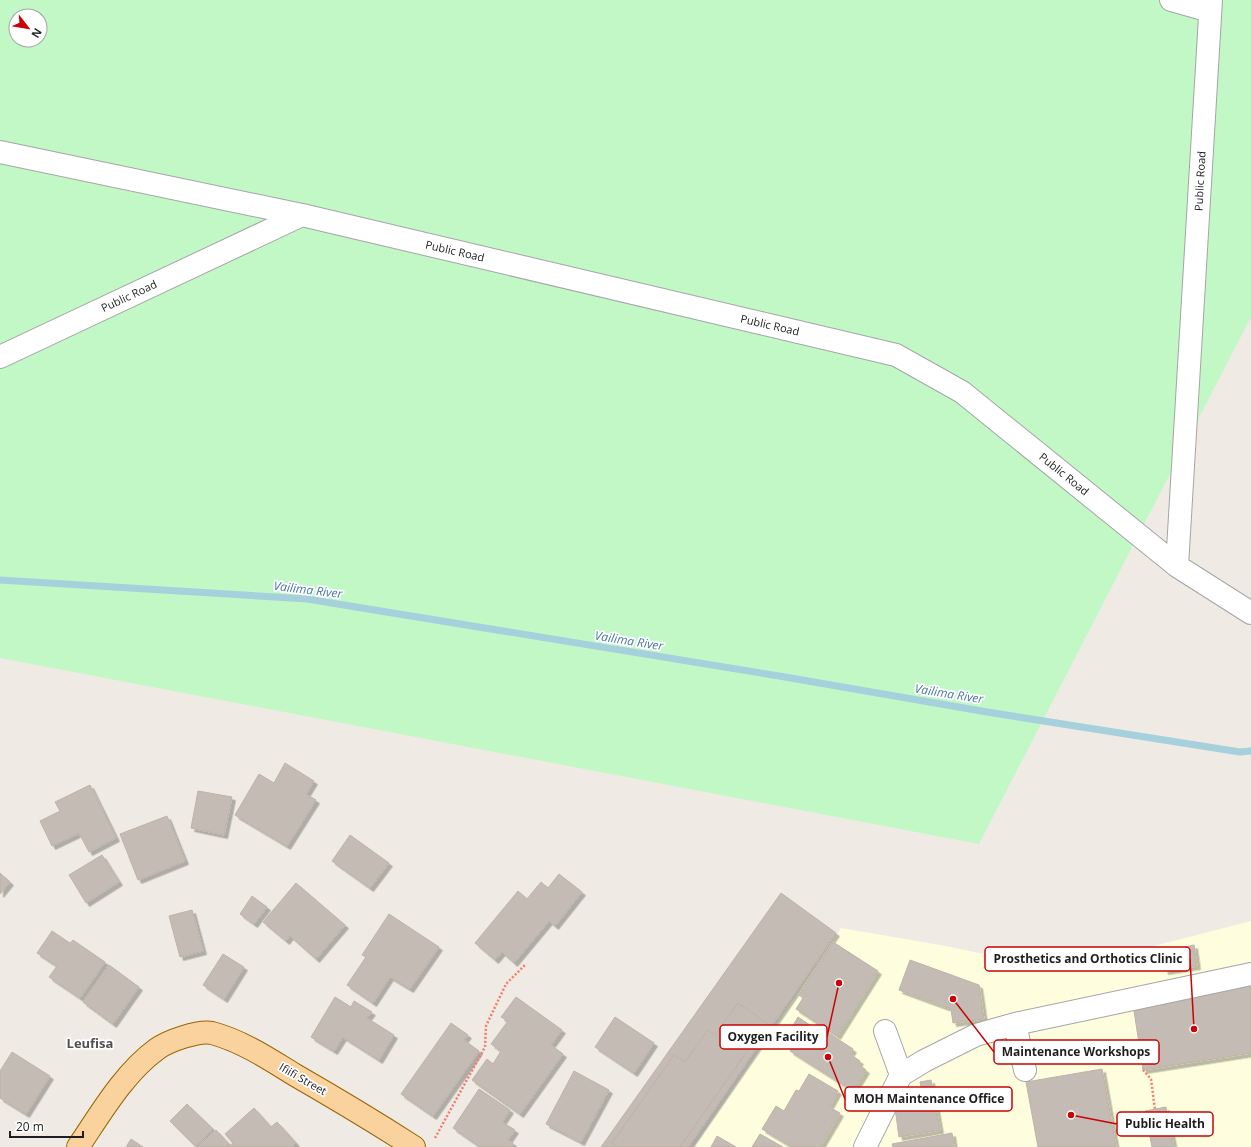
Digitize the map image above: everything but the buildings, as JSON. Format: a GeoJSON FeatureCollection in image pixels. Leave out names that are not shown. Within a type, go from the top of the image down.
{"type":"FeatureCollection","features":[{"type":"Feature","properties":{"kind":"main road","name":"Ifiifi Street"},"geometry":{"type":"LineString","coordinates":[[78,1147],[119,1088],[142,1062],[158,1048],[185,1036],[210,1033],[245,1045],[354,1109],[424,1144]]}},
{"type":"Feature","properties":{"kind":"street","name":"Public Road"},"geometry":{"type":"LineString","coordinates":[[1171,0],[1211,6],[1177,566]]}},
{"type":"Feature","properties":{"kind":"street","name":"Public Road"},"geometry":{"type":"LineString","coordinates":[[0,152],[302,215],[896,355],[962,392],[1177,566],[1251,613]]}},
{"type":"Feature","properties":{"kind":"street","name":"Public Road"},"geometry":{"type":"LineString","coordinates":[[0,357],[302,215]]}},
{"type":"Feature","properties":{"kind":"street"},"geometry":{"type":"LineString","coordinates":[[865,1147],[901,1076],[924,1061],[976,1035],[1015,1024],[1251,974]]}},
{"type":"Feature","properties":{"kind":"street"},"geometry":{"type":"LineString","coordinates":[[1015,1024],[1025,1070]]}},
{"type":"Feature","properties":{"kind":"street"},"geometry":{"type":"LineString","coordinates":[[885,1031],[901,1076]]}},
{"type":"Feature","properties":{"kind":"path"},"geometry":{"type":"LineString","coordinates":[[424,1144],[485,1047],[486,1026],[506,984],[525,965]]}},
{"type":"Feature","properties":{"kind":"path"},"geometry":{"type":"LineString","coordinates":[[1143,1070],[1151,1079],[1155,1110]]}},
{"type":"Feature","properties":{"kind":"shaded area"},"geometry":{"type":"Polygon","coordinates":[[[1251,921],[1251,1147],[694,1147],[841,928],[940,945],[1061,970],[1251,921]]]}},
{"type":"Feature","properties":{"kind":"green space"},"geometry":{"type":"Polygon","coordinates":[[[0,0],[1251,0],[1251,317],[979,844],[0,658],[0,0]]]}},
{"type":"Feature","properties":{"kind":"waterway","name":"Vailima River"},"geometry":{"type":"LineString","coordinates":[[0,580],[307,599],[785,677],[987,712],[1240,752],[1251,751]]}},
{"type":"Feature","properties":{"kind":"place","name":"Oxygen Facility"},"geometry":{"type":"Point","coordinates":[839,983]}},
{"type":"Feature","properties":{"kind":"place","name":"Maintenance Workshops"},"geometry":{"type":"Point","coordinates":[953,999]}},
{"type":"Feature","properties":{"kind":"place","name":"Prosthetics and Orthotics Clinic"},"geometry":{"type":"Point","coordinates":[1194,1029]}},
{"type":"Feature","properties":{"kind":"place","name":"MOH Maintenance Office"},"geometry":{"type":"Point","coordinates":[828,1057]}},
{"type":"Feature","properties":{"kind":"place","name":"Public Health"},"geometry":{"type":"Point","coordinates":[1071,1115]}},
{"type":"Feature","properties":{"kind":"district","name":"Leufisa"},"geometry":{"type":"Point","coordinates":[90,1043]}}]}
